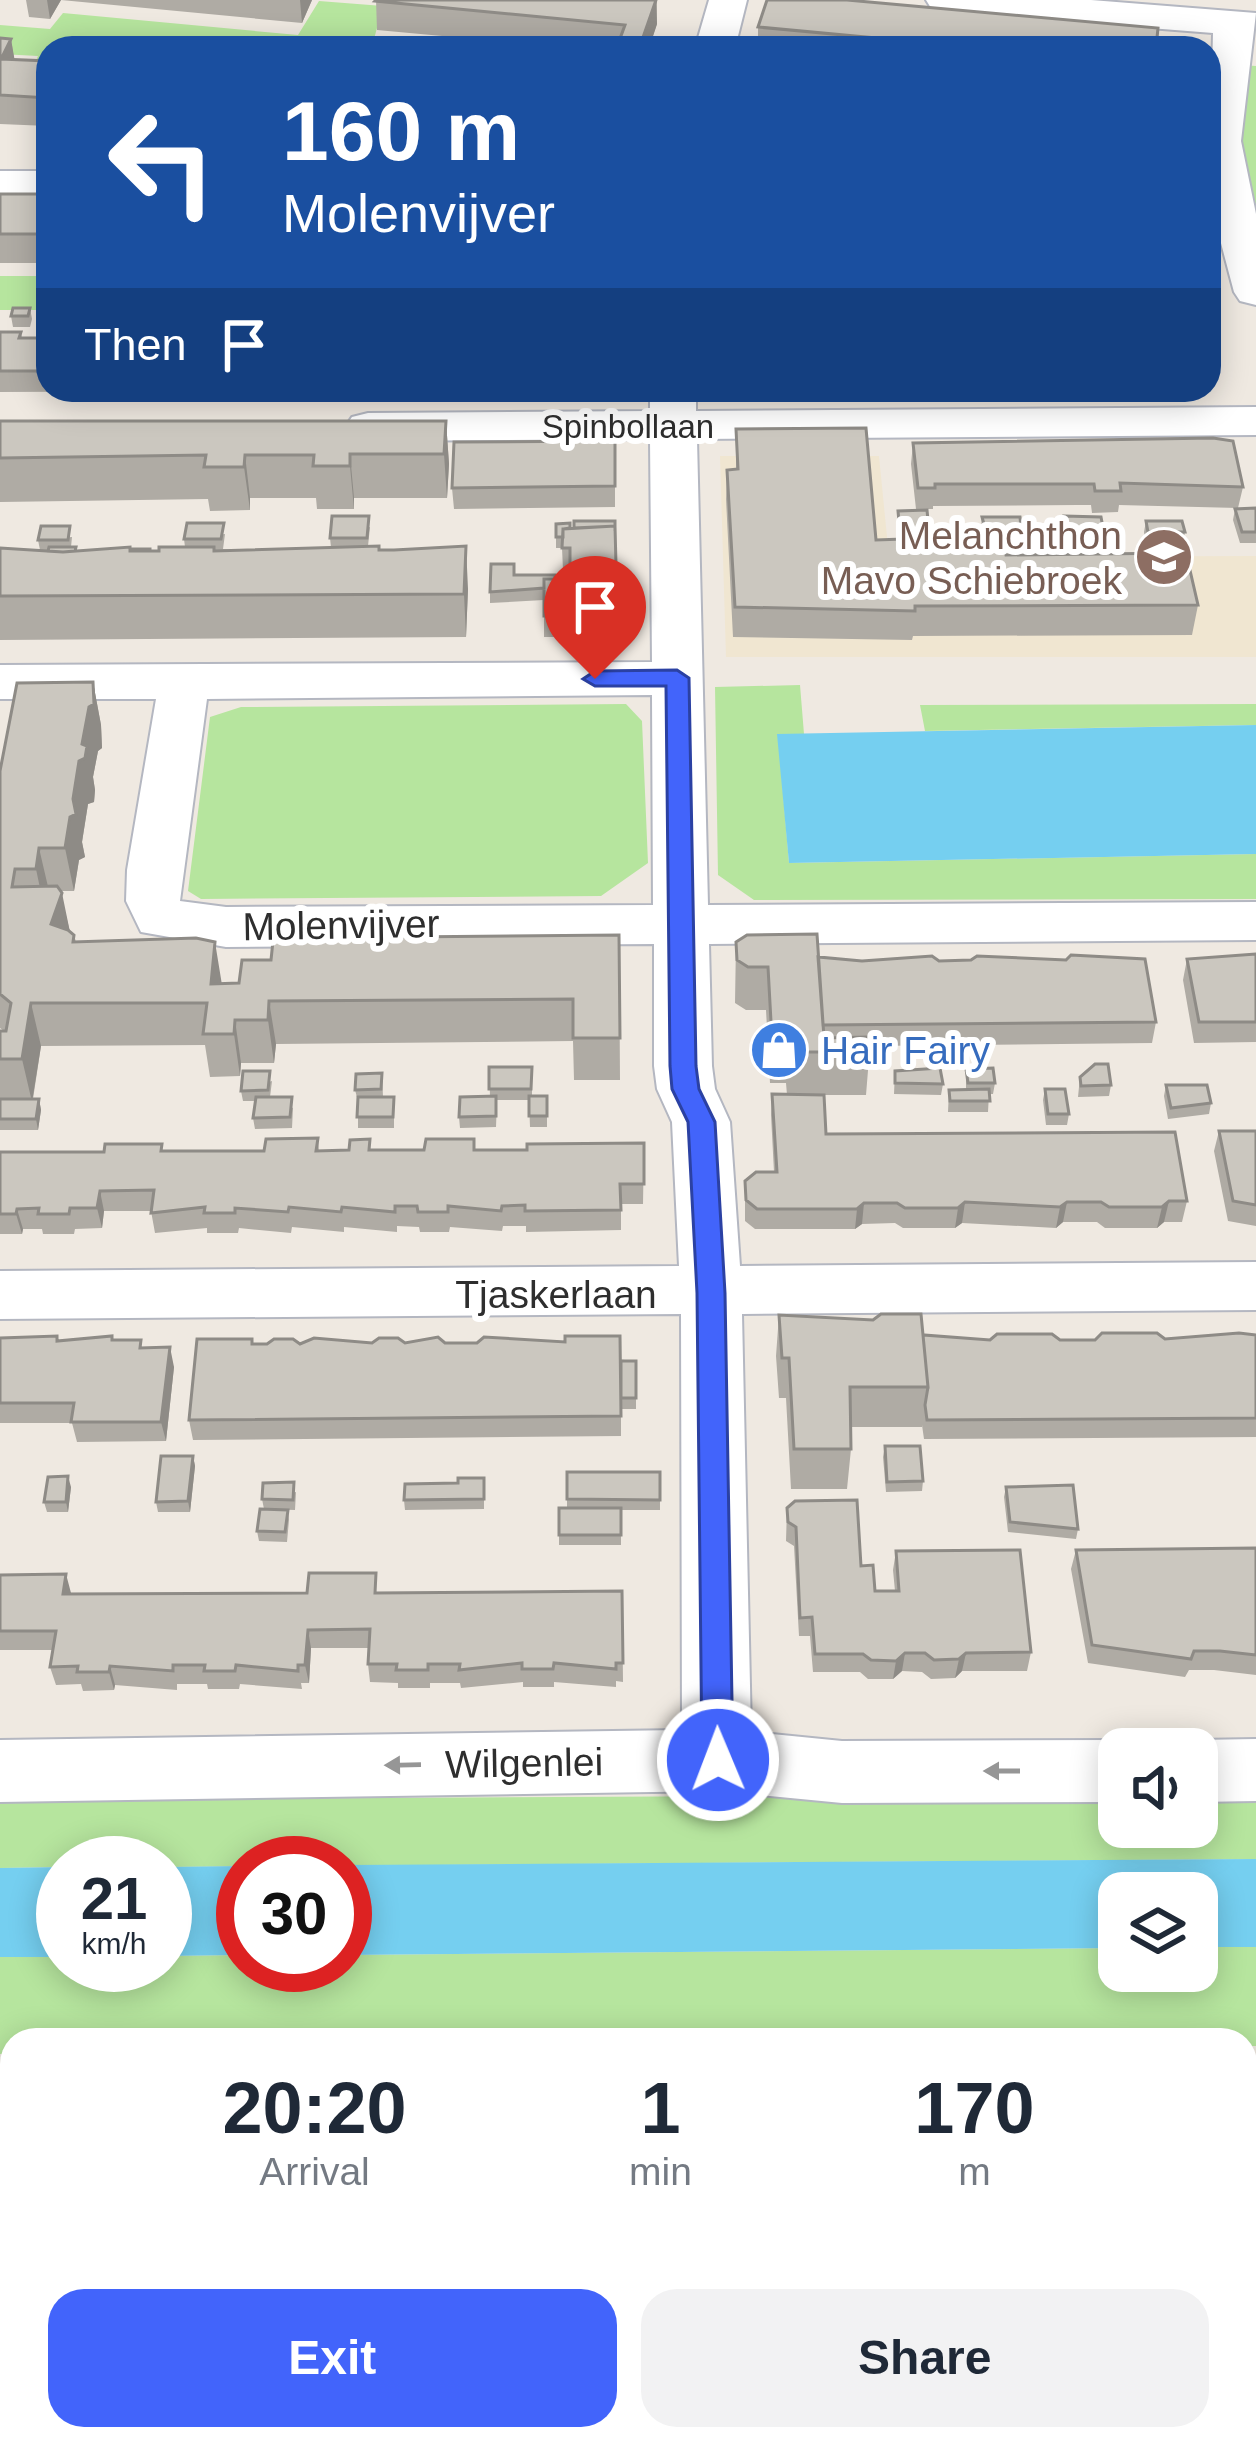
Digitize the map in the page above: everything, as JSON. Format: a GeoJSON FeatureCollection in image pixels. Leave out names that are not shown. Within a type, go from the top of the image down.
{"type":"FeatureCollection","features":[{"type":"Feature","properties":{"kind":"street"},"geometry":{"type":"LineString","coordinates":[[719,36],[728,0]]}},
{"type":"Feature","properties":{"kind":"street"},"geometry":{"type":"LineString","coordinates":[[945,0],[1245,25],[1221,135]]}},
{"type":"Feature","properties":{"kind":"street"},"geometry":{"type":"LineString","coordinates":[[1221,148],[1256,292]]}},
{"type":"Feature","properties":{"kind":"street"},"geometry":{"type":"LineString","coordinates":[[0,184],[36,184]]}},
{"type":"Feature","properties":{"kind":"street"},"geometry":{"type":"LineString","coordinates":[[673,408],[683,1066],[686,1089],[701,1122],[711,1293],[718,1760]]}},
{"type":"Feature","properties":{"kind":"street","name":"Spinbollaan"},"geometry":{"type":"LineString","coordinates":[[325,427],[673,408],[1071,408],[1256,421]]}},
{"type":"Feature","properties":{"kind":"street"},"geometry":{"type":"LineString","coordinates":[[0,682],[677,678]]}},
{"type":"Feature","properties":{"kind":"street","name":"Molenvijver"},"geometry":{"type":"LineString","coordinates":[[184,682],[154,870],[153,902],[160,919],[226,927],[1256,921]]}},
{"type":"Feature","properties":{"kind":"street","name":"Tjaskerlaan"},"geometry":{"type":"LineString","coordinates":[[0,1295],[1256,1286]]}},
{"type":"Feature","properties":{"kind":"street","name":"Wilgenlei"},"geometry":{"type":"LineString","coordinates":[[0,1771],[718,1760],[842,1772],[1098,1771]]}},
{"type":"Feature","properties":{"kind":"street"},"geometry":{"type":"LineString","coordinates":[[1218,1771],[1256,1770]]}},
{"type":"Feature","properties":{"kind":"shaded area","name":"Melanchthon Mavo Schiebroek"},"geometry":{"type":"Polygon","coordinates":[[[720,456],[879,456],[889,557],[1256,556],[1256,657],[726,657],[720,456]]]}},
{"type":"Feature","properties":{"kind":"green space"},"geometry":{"type":"Polygon","coordinates":[[[319,1],[383,6],[375,36],[36,36],[36,56],[0,54],[0,25],[50,29],[63,13],[298,35],[319,1]]]}},
{"type":"Feature","properties":{"kind":"green space"},"geometry":{"type":"Polygon","coordinates":[[[1241,65],[1256,66],[1256,232],[1236,131],[1241,65]]]}},
{"type":"Feature","properties":{"kind":"green space"},"geometry":{"type":"Polygon","coordinates":[[[0,276],[36,276],[36,310],[0,310],[0,276]]]}},
{"type":"Feature","properties":{"kind":"green space"},"geometry":{"type":"Polygon","coordinates":[[[800,685],[804,734],[778,734],[789,863],[1256,854],[1256,899],[754,900],[718,875],[715,687],[800,685]]]}},
{"type":"Feature","properties":{"kind":"green space"},"geometry":{"type":"Polygon","coordinates":[[[626,704],[642,721],[648,863],[601,896],[201,899],[188,891],[210,717],[241,707],[626,704]]]}},
{"type":"Feature","properties":{"kind":"green space"},"geometry":{"type":"Polygon","coordinates":[[[1256,704],[1256,725],[925,731],[920,705],[1256,704]]]}},
{"type":"Feature","properties":{"kind":"green space"},"geometry":{"type":"Polygon","coordinates":[[[1256,1793],[1256,1859],[372,1865],[372,1836],[216,1836],[216,1867],[192,1867],[192,1836],[36,1836],[36,1867],[0,1868],[0,1800],[1098,1794],[1098,1848],[1218,1848],[1218,1794],[1256,1793]]]}},
{"type":"Feature","properties":{"kind":"green space"},"geometry":{"type":"Polygon","coordinates":[[[1218,1947],[1256,1947],[1256,2028],[0,2028],[0,1957],[36,1957],[36,1992],[192,1992],[192,1956],[216,1955],[216,1992],[372,1992],[372,1955],[1098,1948],[1098,1992],[1218,1992],[1218,1947]]]}},
{"type":"Feature","properties":{"kind":"water"},"geometry":{"type":"Polygon","coordinates":[[[1256,725],[1256,854],[789,863],[777,734],[1256,725]]]}},
{"type":"Feature","properties":{"kind":"water"},"geometry":{"type":"Polygon","coordinates":[[[1256,1859],[1256,1947],[1218,1947],[1218,1872],[1098,1872],[1098,1948],[372,1955],[372,1865],[1256,1859]]]}},
{"type":"Feature","properties":{"kind":"water"},"geometry":{"type":"Polygon","coordinates":[[[216,1866],[216,1955],[192,1956],[192,1867],[216,1866]]]}},
{"type":"Feature","properties":{"kind":"water"},"geometry":{"type":"Polygon","coordinates":[[[36,1867],[36,1957],[0,1957],[0,1868],[36,1867]]]}},
{"type":"Feature","properties":{"kind":"building"},"geometry":{"type":"Polygon","coordinates":[[[656,0],[643,36],[621,36],[625,25],[375,1],[656,0]]]}},
{"type":"Feature","properties":{"kind":"building"},"geometry":{"type":"Polygon","coordinates":[[[767,0],[847,0],[1158,28],[1157,36],[854,36],[758,27],[767,0]]]}},
{"type":"Feature","properties":{"kind":"building"},"geometry":{"type":"Polygon","coordinates":[[[0,38],[11,39],[1,59],[36,60],[36,97],[0,95],[0,38]]]}},
{"type":"Feature","properties":{"kind":"building"},"geometry":{"type":"Polygon","coordinates":[[[0,194],[36,194],[36,234],[0,234],[0,194]]]}},
{"type":"Feature","properties":{"kind":"building"},"geometry":{"type":"Polygon","coordinates":[[[13,308],[30,308],[28,316],[11,316],[13,308]]]}},
{"type":"Feature","properties":{"kind":"building"},"geometry":{"type":"Polygon","coordinates":[[[0,332],[36,338],[36,371],[0,371],[0,332]]]}},
{"type":"Feature","properties":{"kind":"building"},"geometry":{"type":"Polygon","coordinates":[[[0,421],[446,421],[444,454],[350,454],[350,466],[313,466],[314,455],[245,455],[244,467],[204,467],[206,455],[0,458],[0,421]]]}},
{"type":"Feature","properties":{"kind":"building"},"geometry":{"type":"Polygon","coordinates":[[[866,428],[876,540],[903,539],[903,531],[933,531],[934,539],[1003,539],[1006,555],[1179,553],[1181,566],[1189,566],[1198,605],[915,606],[915,611],[735,607],[727,470],[738,469],[736,429],[866,428]]]}},
{"type":"Feature","properties":{"kind":"building"},"geometry":{"type":"Polygon","coordinates":[[[615,441],[615,486],[452,488],[454,442],[615,441]]]}},
{"type":"Feature","properties":{"kind":"building"},"geometry":{"type":"Polygon","coordinates":[[[1233,441],[1243,487],[1120,483],[1121,491],[1095,491],[1094,484],[935,484],[935,488],[918,488],[913,443],[1233,441]]]}},
{"type":"Feature","properties":{"kind":"building"},"geometry":{"type":"Polygon","coordinates":[[[1256,508],[1256,532],[1242,532],[1235,509],[1256,508]]]}},
{"type":"Feature","properties":{"kind":"building"},"geometry":{"type":"Polygon","coordinates":[[[927,510],[929,531],[900,533],[898,511],[927,510]]]}},
{"type":"Feature","properties":{"kind":"building"},"geometry":{"type":"Polygon","coordinates":[[[332,516],[369,516],[367,538],[330,538],[332,516]]]}},
{"type":"Feature","properties":{"kind":"building"},"geometry":{"type":"Polygon","coordinates":[[[1064,516],[1101,517],[1103,528],[1066,528],[1064,516]]]}},
{"type":"Feature","properties":{"kind":"building"},"geometry":{"type":"Polygon","coordinates":[[[982,517],[1020,517],[1021,528],[985,528],[982,517]]]}},
{"type":"Feature","properties":{"kind":"building"},"geometry":{"type":"Polygon","coordinates":[[[574,521],[615,521],[615,526],[574,528],[574,521]]]}},
{"type":"Feature","properties":{"kind":"building"},"geometry":{"type":"Polygon","coordinates":[[[1146,521],[1182,521],[1185,532],[1148,532],[1146,521]]]}},
{"type":"Feature","properties":{"kind":"building"},"geometry":{"type":"Polygon","coordinates":[[[187,523],[224,523],[221,539],[184,539],[187,523]]]}},
{"type":"Feature","properties":{"kind":"building"},"geometry":{"type":"Polygon","coordinates":[[[570,523],[563,537],[556,537],[556,524],[570,523]]]}},
{"type":"Feature","properties":{"kind":"building"},"geometry":{"type":"Polygon","coordinates":[[[41,526],[70,526],[68,540],[38,540],[41,526]]]}},
{"type":"Feature","properties":{"kind":"building"},"geometry":{"type":"Polygon","coordinates":[[[615,526],[616,565],[570,565],[570,548],[562,548],[563,529],[615,526]]]}},
{"type":"Feature","properties":{"kind":"building"},"geometry":{"type":"Polygon","coordinates":[[[379,546],[379,550],[394,550],[466,546],[464,594],[0,596],[0,548],[63,552],[130,547],[130,551],[159,551],[159,547],[214,547],[214,551],[379,546]]]}},
{"type":"Feature","properties":{"kind":"building"},"geometry":{"type":"Polygon","coordinates":[[[49,547],[76,547],[63,552],[48,551],[49,547]]]}},
{"type":"Feature","properties":{"kind":"building"},"geometry":{"type":"Polygon","coordinates":[[[491,564],[514,564],[514,575],[555,575],[555,579],[544,579],[544,588],[490,592],[491,564]]]}},
{"type":"Feature","properties":{"kind":"building"},"geometry":{"type":"Polygon","coordinates":[[[544,579],[610,579],[616,602],[611,616],[544,616],[544,579]]]}},
{"type":"Feature","properties":{"kind":"building"},"geometry":{"type":"Polygon","coordinates":[[[93,682],[94,704],[89,707],[82,744],[87,746],[85,758],[79,761],[73,799],[76,814],[70,817],[65,848],[39,848],[36,869],[15,869],[12,887],[57,886],[62,893],[51,924],[68,930],[74,935],[73,942],[196,938],[215,942],[211,984],[239,983],[242,960],[271,960],[273,941],[292,938],[619,935],[620,1038],[573,1038],[573,999],[269,1001],[268,1020],[235,1020],[234,1034],[203,1034],[207,1003],[31,1003],[22,1059],[0,1059],[0,1031],[6,1031],[11,1003],[0,994],[0,771],[17,683],[93,682]]]}},
{"type":"Feature","properties":{"kind":"building"},"geometry":{"type":"Polygon","coordinates":[[[817,934],[824,1038],[869,1037],[870,1052],[789,1052],[788,1040],[772,1040],[768,967],[748,967],[737,960],[736,942],[747,935],[817,934]]]}},
{"type":"Feature","properties":{"kind":"building"},"geometry":{"type":"Polygon","coordinates":[[[1256,954],[1256,1022],[1199,1022],[1187,959],[1256,954]]]}},
{"type":"Feature","properties":{"kind":"building"},"geometry":{"type":"Polygon","coordinates":[[[1071,955],[1145,959],[1156,1022],[823,1025],[818,957],[1066,960],[1071,955]]]}},
{"type":"Feature","properties":{"kind":"building"},"geometry":{"type":"Polygon","coordinates":[[[1095,1064],[1108,1064],[1111,1085],[1081,1086],[1080,1077],[1095,1064]]]}},
{"type":"Feature","properties":{"kind":"building"},"geometry":{"type":"Polygon","coordinates":[[[489,1067],[532,1067],[531,1089],[489,1089],[489,1067]]]}},
{"type":"Feature","properties":{"kind":"building"},"geometry":{"type":"Polygon","coordinates":[[[940,1068],[943,1084],[895,1083],[895,1071],[940,1068]]]}},
{"type":"Feature","properties":{"kind":"building"},"geometry":{"type":"Polygon","coordinates":[[[993,1068],[995,1083],[968,1083],[966,1069],[993,1068]]]}},
{"type":"Feature","properties":{"kind":"building"},"geometry":{"type":"Polygon","coordinates":[[[243,1071],[270,1071],[268,1090],[241,1091],[243,1071]]]}},
{"type":"Feature","properties":{"kind":"building"},"geometry":{"type":"Polygon","coordinates":[[[382,1073],[381,1089],[355,1090],[356,1074],[382,1073]]]}},
{"type":"Feature","properties":{"kind":"building"},"geometry":{"type":"Polygon","coordinates":[[[1166,1085],[1207,1085],[1211,1103],[1171,1108],[1166,1085]]]}},
{"type":"Feature","properties":{"kind":"building"},"geometry":{"type":"Polygon","coordinates":[[[989,1089],[990,1101],[950,1101],[949,1090],[989,1089]]]}},
{"type":"Feature","properties":{"kind":"building"},"geometry":{"type":"Polygon","coordinates":[[[1045,1089],[1065,1089],[1069,1114],[1048,1114],[1045,1089]]]}},
{"type":"Feature","properties":{"kind":"building"},"geometry":{"type":"Polygon","coordinates":[[[772,1094],[824,1095],[826,1134],[1175,1132],[1187,1201],[1169,1201],[1162,1207],[965,1202],[958,1208],[864,1203],[857,1209],[757,1209],[746,1200],[745,1181],[756,1172],[777,1172],[772,1094]]]}},
{"type":"Feature","properties":{"kind":"building"},"geometry":{"type":"Polygon","coordinates":[[[496,1096],[496,1116],[459,1117],[460,1097],[496,1096]]]}},
{"type":"Feature","properties":{"kind":"building"},"geometry":{"type":"Polygon","coordinates":[[[529,1096],[547,1096],[547,1116],[529,1116],[529,1096]]]}},
{"type":"Feature","properties":{"kind":"building"},"geometry":{"type":"Polygon","coordinates":[[[256,1097],[292,1097],[290,1117],[253,1118],[256,1097]]]}},
{"type":"Feature","properties":{"kind":"building"},"geometry":{"type":"Polygon","coordinates":[[[358,1097],[394,1097],[393,1117],[357,1117],[358,1097]]]}},
{"type":"Feature","properties":{"kind":"building"},"geometry":{"type":"Polygon","coordinates":[[[0,1099],[39,1099],[36,1119],[0,1119],[0,1099]]]}},
{"type":"Feature","properties":{"kind":"building"},"geometry":{"type":"Polygon","coordinates":[[[1219,1131],[1256,1131],[1256,1205],[1233,1201],[1219,1131]]]}},
{"type":"Feature","properties":{"kind":"building"},"geometry":{"type":"Polygon","coordinates":[[[318,1138],[316,1151],[349,1150],[350,1140],[370,1139],[369,1150],[424,1150],[426,1139],[474,1139],[474,1150],[527,1150],[527,1144],[644,1143],[644,1184],[620,1184],[621,1210],[525,1211],[525,1205],[502,1206],[501,1211],[448,1206],[448,1212],[418,1212],[417,1206],[395,1206],[395,1212],[289,1207],[288,1212],[235,1208],[235,1213],[204,1213],[205,1207],[151,1213],[154,1190],[100,1191],[97,1208],[70,1208],[69,1214],[38,1214],[39,1208],[0,1214],[0,1152],[104,1152],[105,1144],[162,1144],[161,1151],[264,1151],[266,1139],[318,1138]]]}},
{"type":"Feature","properties":{"kind":"building"},"geometry":{"type":"Polygon","coordinates":[[[881,1314],[921,1314],[928,1387],[850,1387],[851,1449],[794,1449],[789,1358],[782,1358],[779,1315],[873,1320],[881,1314]]]}},
{"type":"Feature","properties":{"kind":"building"},"geometry":{"type":"Polygon","coordinates":[[[1102,1333],[1157,1333],[1165,1339],[1256,1335],[1256,1418],[927,1420],[923,1335],[990,1340],[997,1334],[1052,1334],[1060,1340],[1095,1340],[1102,1333]]]}},
{"type":"Feature","properties":{"kind":"building"},"geometry":{"type":"Polygon","coordinates":[[[57,1336],[57,1341],[112,1336],[112,1340],[141,1340],[140,1348],[170,1347],[161,1422],[71,1422],[74,1403],[0,1403],[0,1338],[57,1336]]]}},
{"type":"Feature","properties":{"kind":"building"},"geometry":{"type":"Polygon","coordinates":[[[565,1336],[620,1336],[621,1416],[189,1420],[197,1339],[252,1339],[252,1344],[267,1344],[293,1339],[300,1344],[314,1338],[372,1343],[398,1338],[405,1343],[438,1337],[445,1343],[477,1343],[484,1337],[565,1342],[565,1336]]]}},
{"type":"Feature","properties":{"kind":"building"},"geometry":{"type":"Polygon","coordinates":[[[621,1361],[636,1361],[636,1398],[621,1398],[621,1361]]]}},
{"type":"Feature","properties":{"kind":"building"},"geometry":{"type":"Polygon","coordinates":[[[885,1446],[920,1446],[923,1481],[887,1482],[885,1446]]]}},
{"type":"Feature","properties":{"kind":"building"},"geometry":{"type":"Polygon","coordinates":[[[161,1456],[193,1456],[188,1501],[156,1502],[161,1456]]]}},
{"type":"Feature","properties":{"kind":"building"},"geometry":{"type":"Polygon","coordinates":[[[567,1472],[660,1472],[660,1500],[567,1499],[567,1472]]]}},
{"type":"Feature","properties":{"kind":"building"},"geometry":{"type":"Polygon","coordinates":[[[68,1476],[66,1502],[44,1502],[48,1477],[68,1476]]]}},
{"type":"Feature","properties":{"kind":"building"},"geometry":{"type":"Polygon","coordinates":[[[458,1478],[484,1478],[484,1499],[404,1500],[405,1484],[458,1483],[458,1478]]]}},
{"type":"Feature","properties":{"kind":"building"},"geometry":{"type":"Polygon","coordinates":[[[294,1482],[293,1500],[262,1499],[263,1483],[294,1482]]]}},
{"type":"Feature","properties":{"kind":"building"},"geometry":{"type":"Polygon","coordinates":[[[1073,1485],[1078,1529],[1010,1522],[1006,1487],[1073,1485]]]}},
{"type":"Feature","properties":{"kind":"building"},"geometry":{"type":"Polygon","coordinates":[[[857,1500],[861,1566],[873,1565],[875,1591],[899,1591],[896,1551],[1020,1550],[1031,1652],[966,1653],[959,1659],[934,1660],[925,1653],[905,1653],[896,1661],[871,1660],[863,1654],[815,1654],[812,1617],[800,1618],[796,1527],[788,1522],[787,1508],[795,1501],[857,1500]]]}},
{"type":"Feature","properties":{"kind":"building"},"geometry":{"type":"Polygon","coordinates":[[[559,1508],[621,1508],[621,1535],[559,1535],[559,1508]]]}},
{"type":"Feature","properties":{"kind":"building"},"geometry":{"type":"Polygon","coordinates":[[[260,1509],[288,1510],[285,1532],[257,1531],[260,1509]]]}},
{"type":"Feature","properties":{"kind":"building"},"geometry":{"type":"Polygon","coordinates":[[[1256,1548],[1256,1655],[1194,1651],[1191,1659],[1092,1645],[1076,1550],[1256,1548]]]}},
{"type":"Feature","properties":{"kind":"building"},"geometry":{"type":"Polygon","coordinates":[[[309,1573],[376,1573],[375,1593],[622,1591],[623,1663],[616,1663],[616,1669],[554,1663],[553,1669],[522,1669],[522,1663],[459,1670],[460,1664],[428,1664],[428,1670],[396,1670],[397,1664],[368,1664],[370,1629],[308,1630],[305,1665],[298,1665],[298,1671],[236,1665],[235,1671],[204,1671],[205,1665],[173,1665],[173,1671],[110,1666],[109,1672],[77,1672],[78,1666],[50,1667],[56,1631],[0,1631],[0,1575],[66,1574],[63,1594],[307,1593],[309,1573]]]}},
{"type":"Feature","properties":{"kind":"place","name":"Melanchthon Mavo Schiebroek"},"geometry":{"type":"Point","coordinates":[1164,557]}},
{"type":"Feature","properties":{"kind":"place","name":"Hair Fairy"},"geometry":{"type":"Point","coordinates":[779,1050]}},
{"type":"Feature","properties":{"kind":"route"},"geometry":{"type":"LineString","coordinates":[[595,679],[677,678],[683,1066],[686,1089],[701,1122],[711,1293],[718,1760]]}}]}
